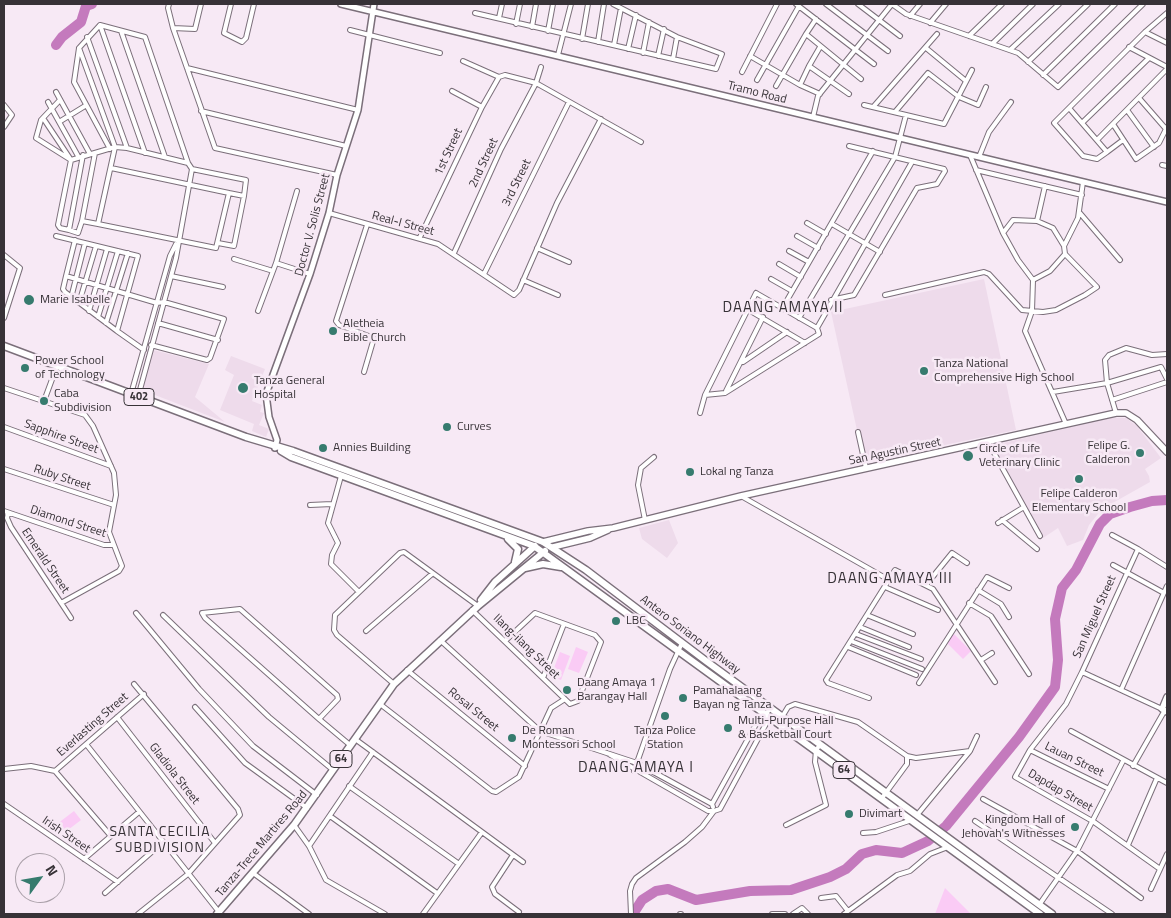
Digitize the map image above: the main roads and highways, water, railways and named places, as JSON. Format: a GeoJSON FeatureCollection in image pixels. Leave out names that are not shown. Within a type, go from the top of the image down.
{"type":"FeatureCollection","features":[{"type":"Feature","properties":{"kind":"main road","name":"Antero Soriano Highway"},"geometry":{"type":"LineString","coordinates":[[4,346],[275,448],[293,452],[553,547],[680,646],[1038,910],[1052,914]]}},
{"type":"Feature","properties":{"kind":"main road","name":"San Agustin Street"},"geometry":{"type":"LineString","coordinates":[[543,542],[588,531],[614,528],[741,496],[1116,413],[1126,413],[1137,420],[1167,452]]}},
{"type":"Feature","properties":{"kind":"main road","name":"Antero Soriano Highway"},"geometry":{"type":"LineString","coordinates":[[275,448],[291,457],[341,476],[534,546],[680,646]]}},
{"type":"Feature","properties":{"kind":"main road","name":"San Agustin Street"},"geometry":{"type":"LineString","coordinates":[[553,547],[590,538],[614,528]]}},
{"type":"Feature","properties":{"kind":"main road"},"geometry":{"type":"LineString","coordinates":[[505,536],[518,549],[514,565]]}},
{"type":"Feature","properties":{"kind":"main road","name":"Tanza-Trece Martires Road"},"geometry":{"type":"LineString","coordinates":[[475,608],[495,582],[534,546],[543,542]]}},
{"type":"Feature","properties":{"kind":"main road","name":"Tanza-Trece Martires Road"},"geometry":{"type":"LineString","coordinates":[[218,913],[294,825],[394,684],[475,608],[543,552],[553,547]]}},
{"type":"Feature","properties":{"kind":"main road"},"geometry":{"type":"LineString","coordinates":[[519,571],[543,564],[565,568]]}},
{"type":"Feature","properties":{"kind":"main road"},"geometry":{"type":"LineString","coordinates":[[1165,710],[1167,697]]}},
{"type":"Feature","properties":{"kind":"waterway"},"geometry":{"type":"LineString","coordinates":[[56,45],[62,37],[81,22],[86,6],[92,4]]}},
{"type":"Feature","properties":{"kind":"waterway"},"geometry":{"type":"LineString","coordinates":[[633,914],[642,900],[656,891],[668,889],[696,900],[750,891],[791,890],[830,877],[846,869],[862,854],[876,850],[902,853],[928,841],[946,826],[1019,737],[1055,687],[1058,660],[1055,619],[1062,588],[1076,570],[1100,524],[1110,514],[1152,501],[1167,500]]}},
{"type":"Feature","properties":{"kind":"place","name":"Marie Isabelle"},"geometry":{"type":"Point","coordinates":[29,300]}},
{"type":"Feature","properties":{"kind":"place","name":"Aletheia Bible Church"},"geometry":{"type":"Point","coordinates":[333,331]}},
{"type":"Feature","properties":{"kind":"place","name":"Power School of Technology"},"geometry":{"type":"Point","coordinates":[25,368]}},
{"type":"Feature","properties":{"kind":"place","name":"Tanza National Comprehensive High School"},"geometry":{"type":"Point","coordinates":[924,371]}},
{"type":"Feature","properties":{"kind":"place","name":"Tanza General Hospital"},"geometry":{"type":"Point","coordinates":[243,388]}},
{"type":"Feature","properties":{"kind":"place","name":"Caba Subdivision"},"geometry":{"type":"Point","coordinates":[44,401]}},
{"type":"Feature","properties":{"kind":"place","name":"Curves"},"geometry":{"type":"Point","coordinates":[447,427]}},
{"type":"Feature","properties":{"kind":"place","name":"Annies Building"},"geometry":{"type":"Point","coordinates":[323,448]}},
{"type":"Feature","properties":{"kind":"place","name":"Felipe G. Calderon"},"geometry":{"type":"Point","coordinates":[1140,453]}},
{"type":"Feature","properties":{"kind":"place","name":"Circle of Life Veterinary Clinic"},"geometry":{"type":"Point","coordinates":[968,456]}},
{"type":"Feature","properties":{"kind":"place","name":"Lokal ng Tanza"},"geometry":{"type":"Point","coordinates":[690,472]}},
{"type":"Feature","properties":{"kind":"place","name":"Felipe Calderon Elementary School"},"geometry":{"type":"Point","coordinates":[1079,479]}},
{"type":"Feature","properties":{"kind":"place","name":"LBC"},"geometry":{"type":"Point","coordinates":[616,621]}},
{"type":"Feature","properties":{"kind":"place","name":"Daang Amaya 1 Barangay Hall"},"geometry":{"type":"Point","coordinates":[567,690]}},
{"type":"Feature","properties":{"kind":"place","name":"Pamahalaang Bayan ng Tanza"},"geometry":{"type":"Point","coordinates":[683,698]}},
{"type":"Feature","properties":{"kind":"place","name":"Tanza Police Station"},"geometry":{"type":"Point","coordinates":[665,716]}},
{"type":"Feature","properties":{"kind":"place","name":"Multi-Purpose Hall & Basketball Court"},"geometry":{"type":"Point","coordinates":[728,728]}},
{"type":"Feature","properties":{"kind":"place","name":"De Roman Montessori School"},"geometry":{"type":"Point","coordinates":[512,738]}},
{"type":"Feature","properties":{"kind":"place","name":"Divimart"},"geometry":{"type":"Point","coordinates":[849,814]}},
{"type":"Feature","properties":{"kind":"place","name":"Kingdom Hall of Jehovah's Witnesses"},"geometry":{"type":"Point","coordinates":[1075,827]}},
{"type":"Feature","properties":{"kind":"district","name":"DAANG AMAYA II"},"geometry":{"type":"Point","coordinates":[783,308]}},
{"type":"Feature","properties":{"kind":"district","name":"DAANG AMAYA III"},"geometry":{"type":"Point","coordinates":[890,579]}},
{"type":"Feature","properties":{"kind":"district","name":"DAANG AMAYA I"},"geometry":{"type":"Point","coordinates":[636,768]}},
{"type":"Feature","properties":{"kind":"district","name":"SANTA CECILIA SUBDIVISION"},"geometry":{"type":"Point","coordinates":[160,842]}}]}
